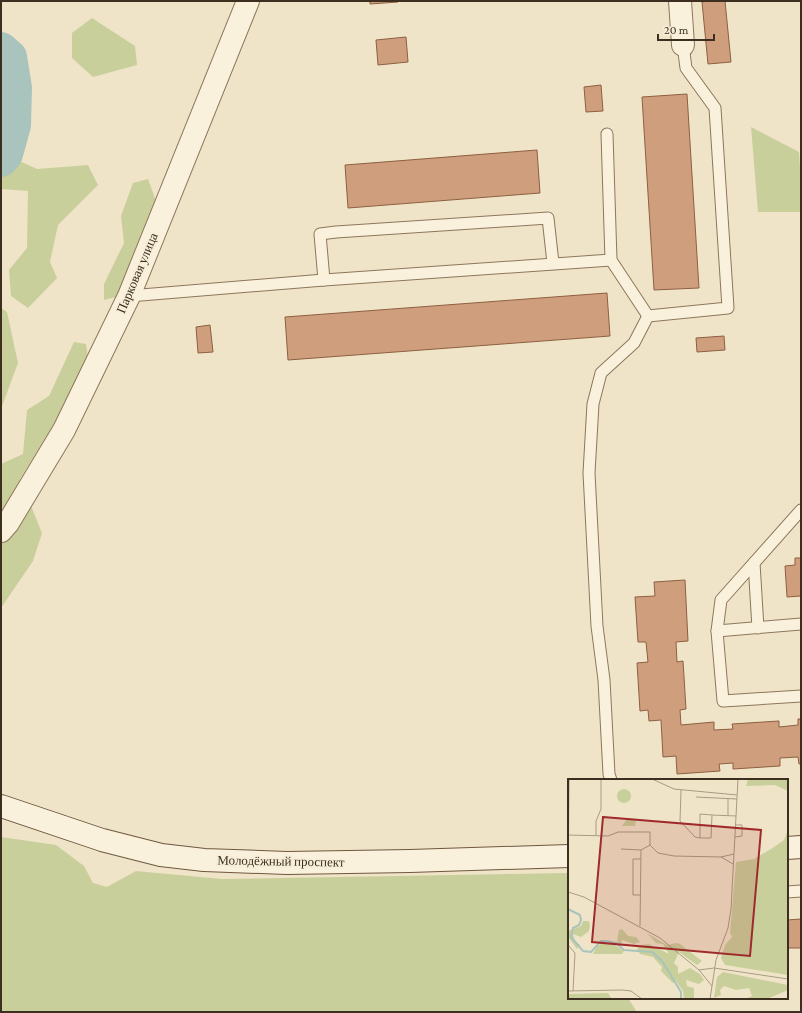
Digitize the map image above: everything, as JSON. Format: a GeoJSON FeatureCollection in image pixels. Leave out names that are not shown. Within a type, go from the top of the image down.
{"type":"FeatureCollection","features":[{"type":"Feature","properties":{"kind":"street","name":"Парковая улица"},"geometry":{"type":"LineString","coordinates":[[1,531],[8,524],[64,430],[129,296],[248,1]]}},
{"type":"Feature","properties":{"kind":"street"},"geometry":{"type":"LineString","coordinates":[[680,1],[683,45]]}},
{"type":"Feature","properties":{"kind":"street","name":"Молодёжный проспект"},"geometry":{"type":"LineString","coordinates":[[1,806],[102,840],[161,855],[204,860],[287,863],[568,856]]}},
{"type":"Feature","properties":{"kind":"street"},"geometry":{"type":"LineString","coordinates":[[788,848],[801,847]]}},
{"type":"Feature","properties":{"kind":"lane"},"geometry":{"type":"LineString","coordinates":[[648,316],[728,308],[715,108],[686,68],[683,45]]}},
{"type":"Feature","properties":{"kind":"lane"},"geometry":{"type":"LineString","coordinates":[[607,134],[611,260],[648,316]]}},
{"type":"Feature","properties":{"kind":"lane"},"geometry":{"type":"LineString","coordinates":[[324,280],[320,234],[336,232],[548,218],[552,263]]}},
{"type":"Feature","properties":{"kind":"lane"},"geometry":{"type":"LineString","coordinates":[[129,296],[220,294],[324,280],[611,260]]}},
{"type":"Feature","properties":{"kind":"lane"},"geometry":{"type":"LineString","coordinates":[[609,778],[604,680],[597,626],[590,481],[593,404],[601,373],[634,343],[648,316]]}},
{"type":"Feature","properties":{"kind":"lane"},"geometry":{"type":"LineString","coordinates":[[801,510],[721,600],[717,631],[723,702],[801,696]]}},
{"type":"Feature","properties":{"kind":"lane"},"geometry":{"type":"LineString","coordinates":[[754,563],[758,628]]}},
{"type":"Feature","properties":{"kind":"lane"},"geometry":{"type":"LineString","coordinates":[[717,631],[801,624]]}},
{"type":"Feature","properties":{"kind":"lane"},"geometry":{"type":"LineString","coordinates":[[788,892],[801,891]]}},
{"type":"Feature","properties":{"kind":"green space"},"geometry":{"type":"Polygon","coordinates":[[[92,18],[135,46],[137,65],[93,77],[72,58],[72,33],[92,18]]]}},
{"type":"Feature","properties":{"kind":"green space"},"geometry":{"type":"Polygon","coordinates":[[[751,127],[799,152],[801,212],[758,212],[751,127]]]}},
{"type":"Feature","properties":{"kind":"green space"},"geometry":{"type":"Polygon","coordinates":[[[13,158],[37,169],[88,165],[98,185],[58,225],[50,262],[57,278],[28,308],[11,296],[9,270],[27,248],[28,191],[1,189],[1,178],[13,158]]]}},
{"type":"Feature","properties":{"kind":"green space"},"geometry":{"type":"Polygon","coordinates":[[[148,179],[156,201],[116,297],[104,300],[104,284],[124,243],[121,216],[133,183],[148,179]]]}},
{"type":"Feature","properties":{"kind":"green space"},"geometry":{"type":"Polygon","coordinates":[[[1,308],[7,312],[18,363],[1,409],[1,308]]]}},
{"type":"Feature","properties":{"kind":"green space"},"geometry":{"type":"Polygon","coordinates":[[[74,342],[86,344],[88,357],[54,424],[20,479],[42,533],[33,561],[1,608],[1,464],[23,454],[27,410],[49,396],[74,342]]]}},
{"type":"Feature","properties":{"kind":"green space"},"geometry":{"type":"Polygon","coordinates":[[[1,837],[56,845],[84,866],[93,883],[107,887],[136,871],[222,879],[568,873],[568,999],[629,999],[637,1012],[1,1012],[1,837]]]}},
{"type":"Feature","properties":{"kind":"building"},"geometry":{"type":"Polygon","coordinates":[[[370,1],[398,1],[398,2],[370,4],[370,1]]]}},
{"type":"Feature","properties":{"kind":"building"},"geometry":{"type":"Polygon","coordinates":[[[725,1],[731,62],[708,64],[702,2],[725,1]]]}},
{"type":"Feature","properties":{"kind":"building"},"geometry":{"type":"Polygon","coordinates":[[[406,37],[408,62],[378,65],[376,40],[406,37]]]}},
{"type":"Feature","properties":{"kind":"building"},"geometry":{"type":"Polygon","coordinates":[[[601,85],[603,111],[586,112],[584,87],[601,85]]]}},
{"type":"Feature","properties":{"kind":"building"},"geometry":{"type":"Polygon","coordinates":[[[687,94],[699,288],[654,290],[642,97],[687,94]]]}},
{"type":"Feature","properties":{"kind":"building"},"geometry":{"type":"Polygon","coordinates":[[[537,150],[540,193],[348,208],[345,165],[537,150]]]}},
{"type":"Feature","properties":{"kind":"building"},"geometry":{"type":"Polygon","coordinates":[[[607,293],[610,336],[288,360],[285,317],[607,293]]]}},
{"type":"Feature","properties":{"kind":"building"},"geometry":{"type":"Polygon","coordinates":[[[210,325],[213,352],[198,353],[196,327],[210,325]]]}},
{"type":"Feature","properties":{"kind":"building"},"geometry":{"type":"Polygon","coordinates":[[[724,336],[725,350],[697,352],[696,338],[724,336]]]}},
{"type":"Feature","properties":{"kind":"building"},"geometry":{"type":"Polygon","coordinates":[[[795,558],[801,558],[801,596],[787,597],[785,566],[795,565],[795,558]]]}},
{"type":"Feature","properties":{"kind":"building"},"geometry":{"type":"Polygon","coordinates":[[[685,580],[688,641],[676,642],[677,662],[683,661],[686,709],[680,710],[681,725],[714,722],[714,730],[733,729],[732,724],[779,721],[779,727],[798,725],[798,719],[801,719],[801,764],[799,764],[798,757],[780,758],[780,766],[733,769],[733,763],[719,764],[720,771],[677,774],[676,756],[663,757],[661,720],[649,721],[648,710],[640,711],[637,663],[648,662],[646,642],[638,642],[635,597],[655,596],[654,582],[685,580]]]}},
{"type":"Feature","properties":{"kind":"building"},"geometry":{"type":"Polygon","coordinates":[[[801,919],[801,948],[788,948],[788,920],[801,919]]]}},
{"type":"Feature","properties":{"kind":"waterway"},"geometry":{"type":"LineString","coordinates":[[1,49],[10,57],[15,88],[14,125],[6,154],[1,160]]}}]}
